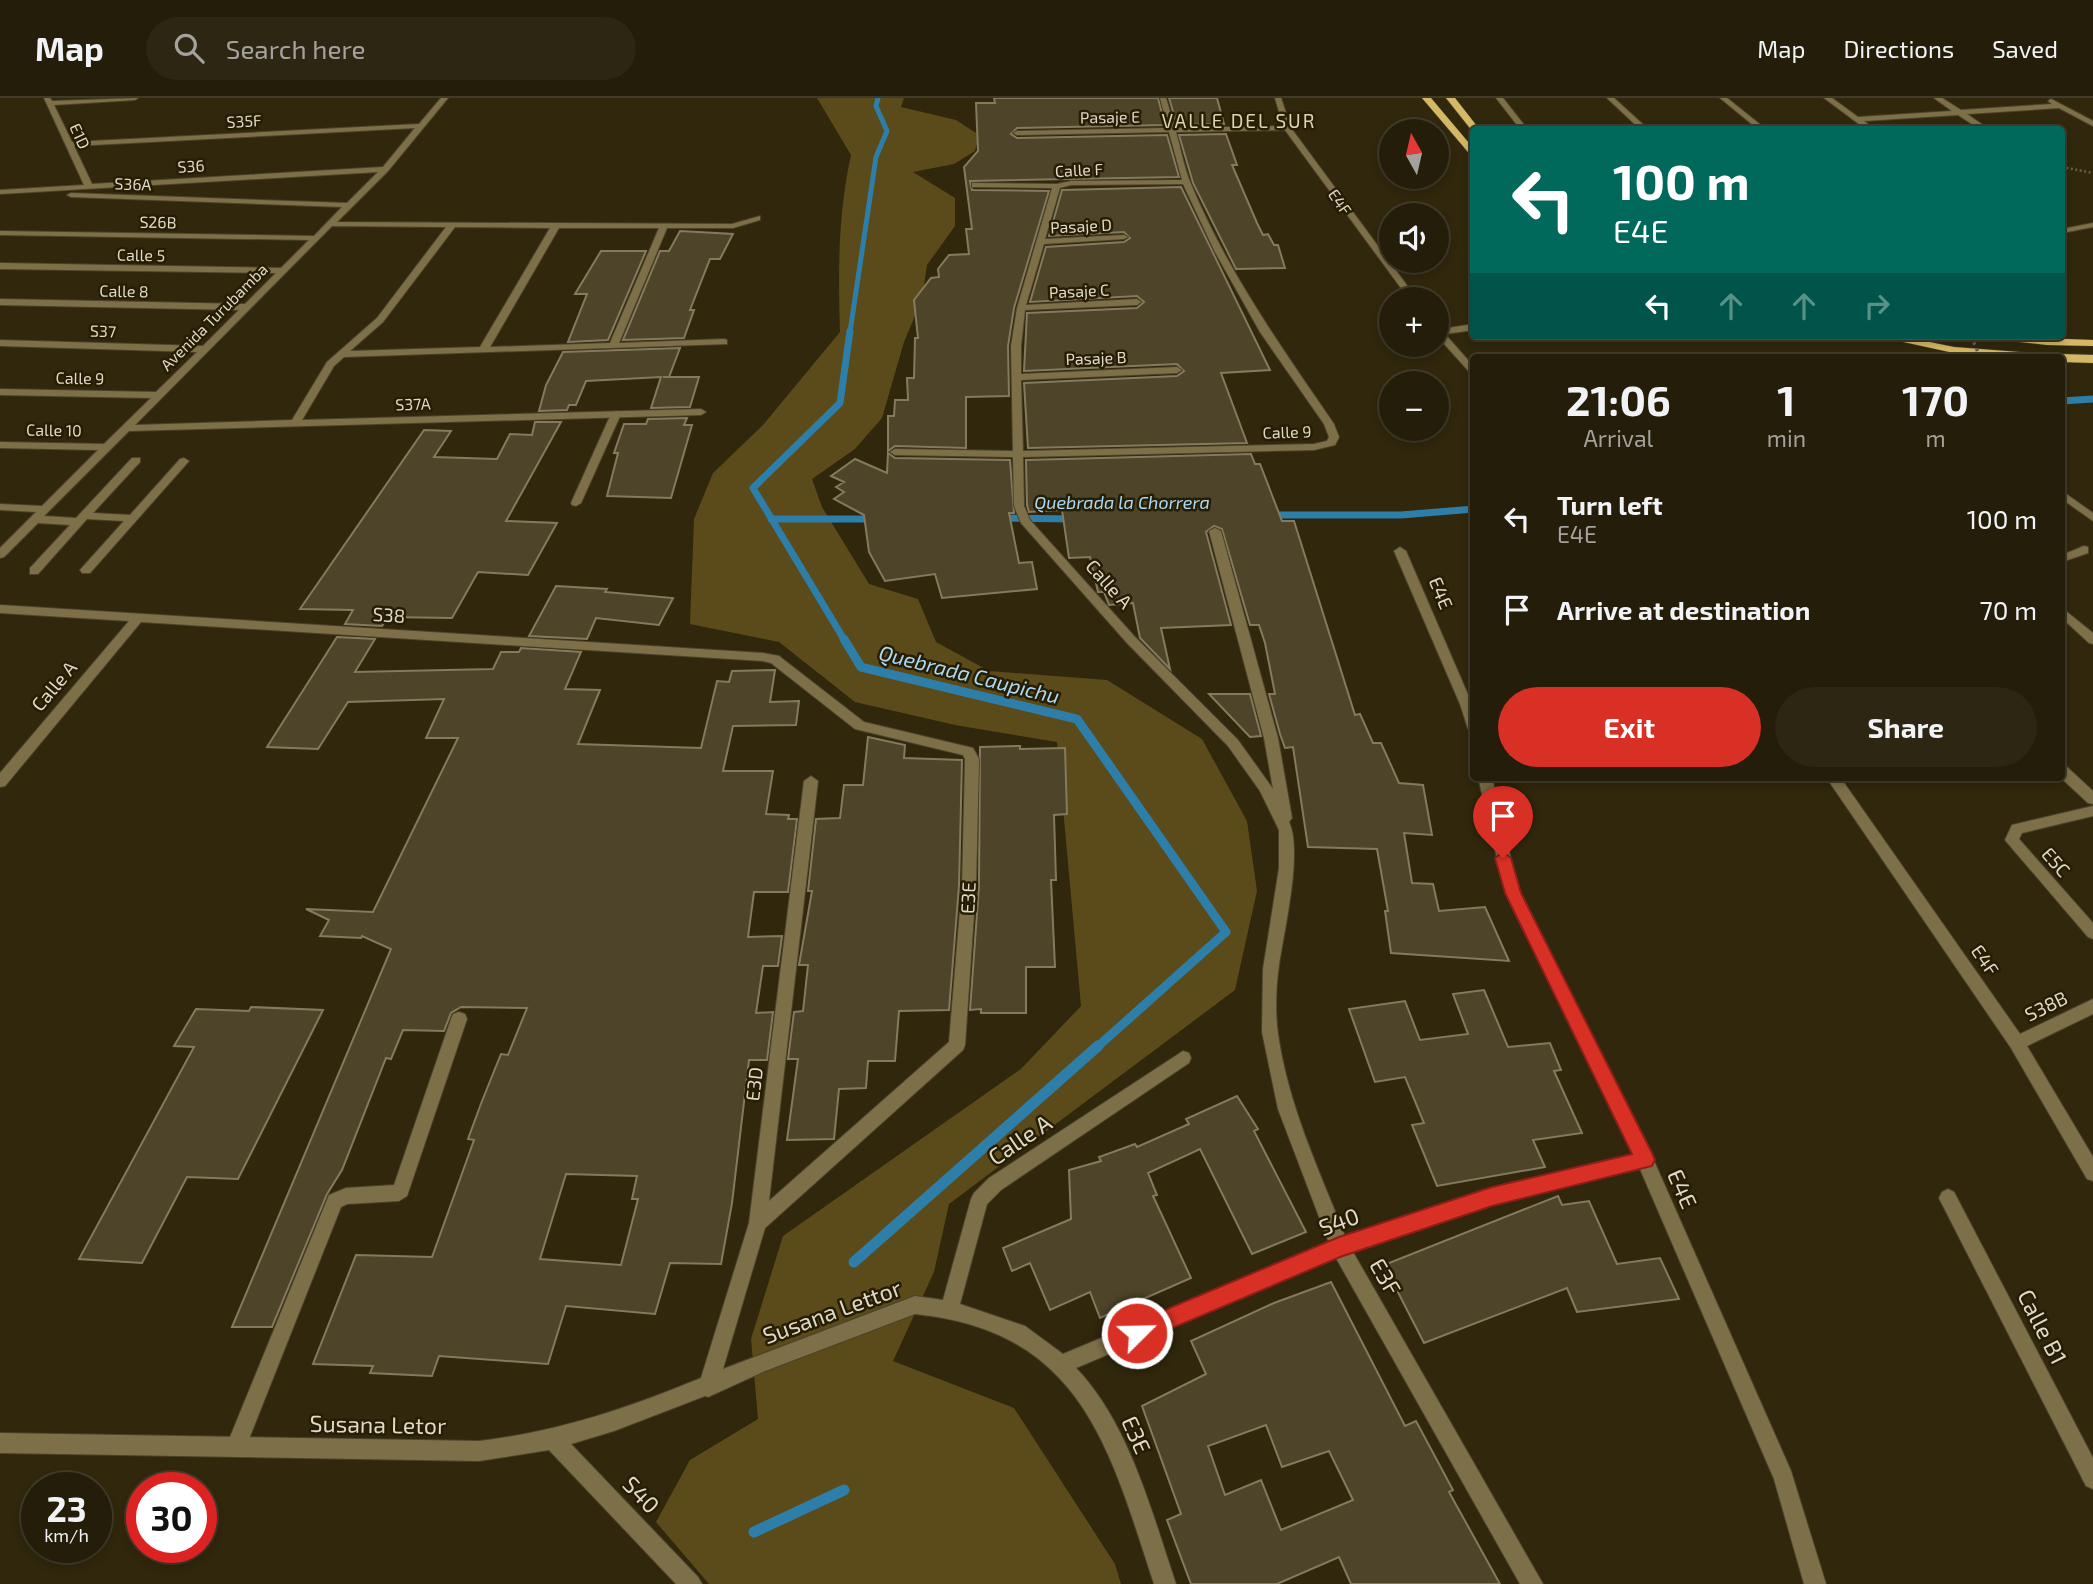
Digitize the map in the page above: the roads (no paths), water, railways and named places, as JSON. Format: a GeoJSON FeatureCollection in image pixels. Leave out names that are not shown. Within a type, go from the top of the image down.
{"type":"FeatureCollection","features":[{"type":"Feature","properties":{"kind":"main road"},"geometry":{"type":"LineString","coordinates":[[1426,98],[1470,151]]}},
{"type":"Feature","properties":{"kind":"main road"},"geometry":{"type":"LineString","coordinates":[[1450,98],[1473,126]]}},
{"type":"Feature","properties":{"kind":"main road"},"geometry":{"type":"LineString","coordinates":[[1898,340],[1956,354]]}},
{"type":"Feature","properties":{"kind":"main road"},"geometry":{"type":"LineString","coordinates":[[2029,340],[2093,343]]}},
{"type":"Feature","properties":{"kind":"main road"},"geometry":{"type":"LineString","coordinates":[[2065,358],[2093,359]]}},
{"type":"Feature","properties":{"kind":"street"},"geometry":{"type":"LineString","coordinates":[[48,100],[135,98]]}},
{"type":"Feature","properties":{"kind":"street","name":"Avenida Turubamba"},"geometry":{"type":"LineString","coordinates":[[0,554],[385,169],[445,98]]}},
{"type":"Feature","properties":{"kind":"street","name":"Calle 9"},"geometry":{"type":"LineString","coordinates":[[895,452],[1018,454],[1314,447],[1331,443],[1334,437],[1329,424],[1265,332],[1219,252],[1186,182],[1163,98]]}},
{"type":"Feature","properties":{"kind":"street","name":"E4F"},"geometry":{"type":"LineString","coordinates":[[1278,98],[1287,128],[1404,287]]}},
{"type":"Feature","properties":{"kind":"street"},"geometry":{"type":"LineString","coordinates":[[1499,98],[1522,126]]}},
{"type":"Feature","properties":{"kind":"street"},"geometry":{"type":"LineString","coordinates":[[1609,98],[1641,126]]}},
{"type":"Feature","properties":{"kind":"street"},"geometry":{"type":"LineString","coordinates":[[1723,98],[1759,126]]}},
{"type":"Feature","properties":{"kind":"street"},"geometry":{"type":"LineString","coordinates":[[1827,98],[1867,126]]}},
{"type":"Feature","properties":{"kind":"street"},"geometry":{"type":"LineString","coordinates":[[1937,98],[1981,126]]}},
{"type":"Feature","properties":{"kind":"street"},"geometry":{"type":"LineString","coordinates":[[2046,98],[2093,124]]}},
{"type":"Feature","properties":{"kind":"street","name":"E1D"},"geometry":{"type":"LineString","coordinates":[[48,100],[89,186]]}},
{"type":"Feature","properties":{"kind":"street"},"geometry":{"type":"LineString","coordinates":[[1857,119],[2059,106]]}},
{"type":"Feature","properties":{"kind":"street","name":"S35F"},"geometry":{"type":"LineString","coordinates":[[69,144],[421,126]]}},
{"type":"Feature","properties":{"kind":"street","name":"Pasaje E"},"geometry":{"type":"LineString","coordinates":[[1017,133],[1287,128]]}},
{"type":"Feature","properties":{"kind":"street","name":"S36"},"geometry":{"type":"LineString","coordinates":[[0,193],[385,169]]}},
{"type":"Feature","properties":{"kind":"street","name":"Calle F"},"geometry":{"type":"LineString","coordinates":[[975,184],[1057,186],[1071,183],[1186,182]]}},
{"type":"Feature","properties":{"kind":"street","name":"Calle A"},"geometry":{"type":"LineString","coordinates":[[1057,186],[1021,308],[1016,377],[1017,499],[1024,520],[1131,640],[1233,743],[1266,788],[1286,830],[1286,868],[1271,969]]}},
{"type":"Feature","properties":{"kind":"street","name":"S36A"},"geometry":{"type":"LineString","coordinates":[[0,193],[348,205]]}},
{"type":"Feature","properties":{"kind":"street"},"geometry":{"type":"LineString","coordinates":[[330,224],[733,226],[757,218]]}},
{"type":"Feature","properties":{"kind":"street"},"geometry":{"type":"LineString","coordinates":[[295,423],[330,364],[380,320],[453,225]]}},
{"type":"Feature","properties":{"kind":"street"},"geometry":{"type":"LineString","coordinates":[[484,350],[556,225]]}},
{"type":"Feature","properties":{"kind":"street"},"geometry":{"type":"LineString","coordinates":[[613,346],[664,225]]}},
{"type":"Feature","properties":{"kind":"street"},"geometry":{"type":"LineString","coordinates":[[2065,230],[2093,225]]}},
{"type":"Feature","properties":{"kind":"street","name":"S26B"},"geometry":{"type":"LineString","coordinates":[[0,233],[315,238]]}},
{"type":"Feature","properties":{"kind":"street","name":"Pasaje D"},"geometry":{"type":"LineString","coordinates":[[1039,242],[1124,237]]}},
{"type":"Feature","properties":{"kind":"street","name":"Calle 5"},"geometry":{"type":"LineString","coordinates":[[0,266],[282,271]]}},
{"type":"Feature","properties":{"kind":"street","name":"Calle 8"},"geometry":{"type":"LineString","coordinates":[[0,302],[247,307]]}},
{"type":"Feature","properties":{"kind":"street","name":"Pasaje C"},"geometry":{"type":"LineString","coordinates":[[1021,308],[1138,302]]}},
{"type":"Feature","properties":{"kind":"street"},"geometry":{"type":"LineString","coordinates":[[1449,330],[1470,327]]}},
{"type":"Feature","properties":{"kind":"street"},"geometry":{"type":"LineString","coordinates":[[343,354],[724,342]]}},
{"type":"Feature","properties":{"kind":"street","name":"S37"},"geometry":{"type":"LineString","coordinates":[[0,343],[204,349]]}},
{"type":"Feature","properties":{"kind":"street"},"geometry":{"type":"LineString","coordinates":[[1449,344],[1470,369]]}},
{"type":"Feature","properties":{"kind":"street","name":"Pasaje B"},"geometry":{"type":"LineString","coordinates":[[1016,377],[1177,370]]}},
{"type":"Feature","properties":{"kind":"street","name":"Calle 9"},"geometry":{"type":"LineString","coordinates":[[0,392],[159,395]]}},
{"type":"Feature","properties":{"kind":"street","name":"S37A"},"geometry":{"type":"LineString","coordinates":[[127,428],[701,412]]}},
{"type":"Feature","properties":{"kind":"street"},"geometry":{"type":"LineString","coordinates":[[576,503],[616,414]]}},
{"type":"Feature","properties":{"kind":"street","name":"Calle 10"},"geometry":{"type":"LineString","coordinates":[[0,445],[107,447]]}},
{"type":"Feature","properties":{"kind":"street"},"geometry":{"type":"LineString","coordinates":[[34,571],[136,460]]}},
{"type":"Feature","properties":{"kind":"street"},"geometry":{"type":"LineString","coordinates":[[86,570],[184,461]]}},
{"type":"Feature","properties":{"kind":"street"},"geometry":{"type":"LineString","coordinates":[[2065,497],[2093,518]]}},
{"type":"Feature","properties":{"kind":"street"},"geometry":{"type":"LineString","coordinates":[[0,507],[45,509]]}},
{"type":"Feature","properties":{"kind":"street"},"geometry":{"type":"LineString","coordinates":[[35,520],[132,518]]}},
{"type":"Feature","properties":{"kind":"street"},"geometry":{"type":"LineString","coordinates":[[1215,531],[1271,738],[1286,830]]}},
{"type":"Feature","properties":{"kind":"street"},"geometry":{"type":"LineString","coordinates":[[2065,558],[2084,550]]}},
{"type":"Feature","properties":{"kind":"street","name":"E4E"},"geometry":{"type":"LineString","coordinates":[[1400,551],[1470,716]]}},
{"type":"Feature","properties":{"kind":"street","name":"S38"},"geometry":{"type":"LineString","coordinates":[[0,609],[775,659],[860,726],[968,751]]}},
{"type":"Feature","properties":{"kind":"street"},"geometry":{"type":"LineString","coordinates":[[2065,615],[2093,640]]}},
{"type":"Feature","properties":{"kind":"street","name":"Calle A"},"geometry":{"type":"LineString","coordinates":[[0,782],[139,617]]}},
{"type":"Feature","properties":{"kind":"street","name":"E3E"},"geometry":{"type":"LineString","coordinates":[[758,1223],[957,1045],[970,886],[972,759],[968,751]]}},
{"type":"Feature","properties":{"kind":"street"},"geometry":{"type":"LineString","coordinates":[[2065,774],[2093,799]]}},
{"type":"Feature","properties":{"kind":"street","name":"E3D"},"geometry":{"type":"LineString","coordinates":[[708,1387],[758,1223],[811,780]]}},
{"type":"Feature","properties":{"kind":"street","name":"E4E"},"geometry":{"type":"LineString","coordinates":[[1486,781],[1513,893],[1645,1160],[1784,1478],[1815,1584]]}},
{"type":"Feature","properties":{"kind":"street","name":"E4F"},"geometry":{"type":"LineString","coordinates":[[1836,781],[2017,1044],[2093,1173]]}},
{"type":"Feature","properties":{"kind":"street","name":"E5C"},"geometry":{"type":"LineString","coordinates":[[2093,811],[2017,828],[2012,839],[2093,933]]}},
{"type":"Feature","properties":{"kind":"street","name":"E3F"},"geometry":{"type":"LineString","coordinates":[[1271,969],[1270,1032],[1286,1109],[1339,1247],[1532,1584]]}},
{"type":"Feature","properties":{"kind":"street","name":"S38B"},"geometry":{"type":"LineString","coordinates":[[2017,1044],[2093,1006]]}},
{"type":"Feature","properties":{"kind":"street"},"geometry":{"type":"LineString","coordinates":[[236,1447],[335,1201],[346,1196],[399,1193],[401,1190],[459,1019]]}},
{"type":"Feature","properties":{"kind":"street","name":"Calle A"},"geometry":{"type":"LineString","coordinates":[[950,1308],[980,1199],[995,1184],[1182,1058]]}},
{"type":"Feature","properties":{"kind":"street","name":"S40"},"geometry":{"type":"LineString","coordinates":[[1061,1365],[1339,1247],[1492,1196],[1645,1160]]}},
{"type":"Feature","properties":{"kind":"street","name":"Calle B1"},"geometry":{"type":"LineString","coordinates":[[1948,1198],[2093,1479]]}},
{"type":"Feature","properties":{"kind":"street","name":"Susana Lettor"},"geometry":{"type":"LineString","coordinates":[[742,1371],[915,1305],[950,1308],[1020,1334]]}},
{"type":"Feature","properties":{"kind":"street","name":"E3E"},"geometry":{"type":"LineString","coordinates":[[1020,1334],[1061,1365],[1086,1392],[1107,1427],[1165,1584]]}},
{"type":"Feature","properties":{"kind":"street","name":"Susana Letor"},"geometry":{"type":"LineString","coordinates":[[0,1443],[479,1451],[554,1441],[708,1387],[742,1371]]}},
{"type":"Feature","properties":{"kind":"street","name":"S40"},"geometry":{"type":"LineString","coordinates":[[554,1441],[691,1584]]}},
{"type":"Feature","properties":{"kind":"waterway","name":"Quebrada Caupichu"},"geometry":{"type":"LineString","coordinates":[[850,332],[876,157],[887,131],[876,106],[878,98]]}},
{"type":"Feature","properties":{"kind":"waterway","name":"Quebrada Caupichu"},"geometry":{"type":"LineString","coordinates":[[772,519],[753,488],[840,403],[850,331]]}},
{"type":"Feature","properties":{"kind":"waterway","name":"Quebrada la Chorrera"},"geometry":{"type":"LineString","coordinates":[[2065,401],[2093,399]]}},
{"type":"Feature","properties":{"kind":"waterway","name":"Quebrada la Chorrera"},"geometry":{"type":"LineString","coordinates":[[1269,515],[1401,515],[1470,509]]}},
{"type":"Feature","properties":{"kind":"waterway","name":"Quebrada la Chorrera"},"geometry":{"type":"LineString","coordinates":[[1000,518],[1073,519]]}},
{"type":"Feature","properties":{"kind":"waterway","name":"Quebrada la Chorrera"},"geometry":{"type":"LineString","coordinates":[[772,519],[874,519]]}},
{"type":"Feature","properties":{"kind":"waterway","name":"Quebrada Caupichu"},"geometry":{"type":"LineString","coordinates":[[772,519],[845,641]]}},
{"type":"Feature","properties":{"kind":"waterway","name":"Quebrada Caupichu"},"geometry":{"type":"LineString","coordinates":[[844,639],[861,667],[1077,719],[1226,932],[1096,1048]]}},
{"type":"Feature","properties":{"kind":"waterway","name":"Quebrada Caupichu"},"geometry":{"type":"LineString","coordinates":[[854,1262],[1098,1046]]}},
{"type":"Feature","properties":{"kind":"waterway"},"geometry":{"type":"LineString","coordinates":[[754,1532],[844,1490]]}},
{"type":"Feature","properties":{"kind":"district","name":"VALLE DEL SUR"},"geometry":{"type":"Point","coordinates":[1239,121]}}]}
